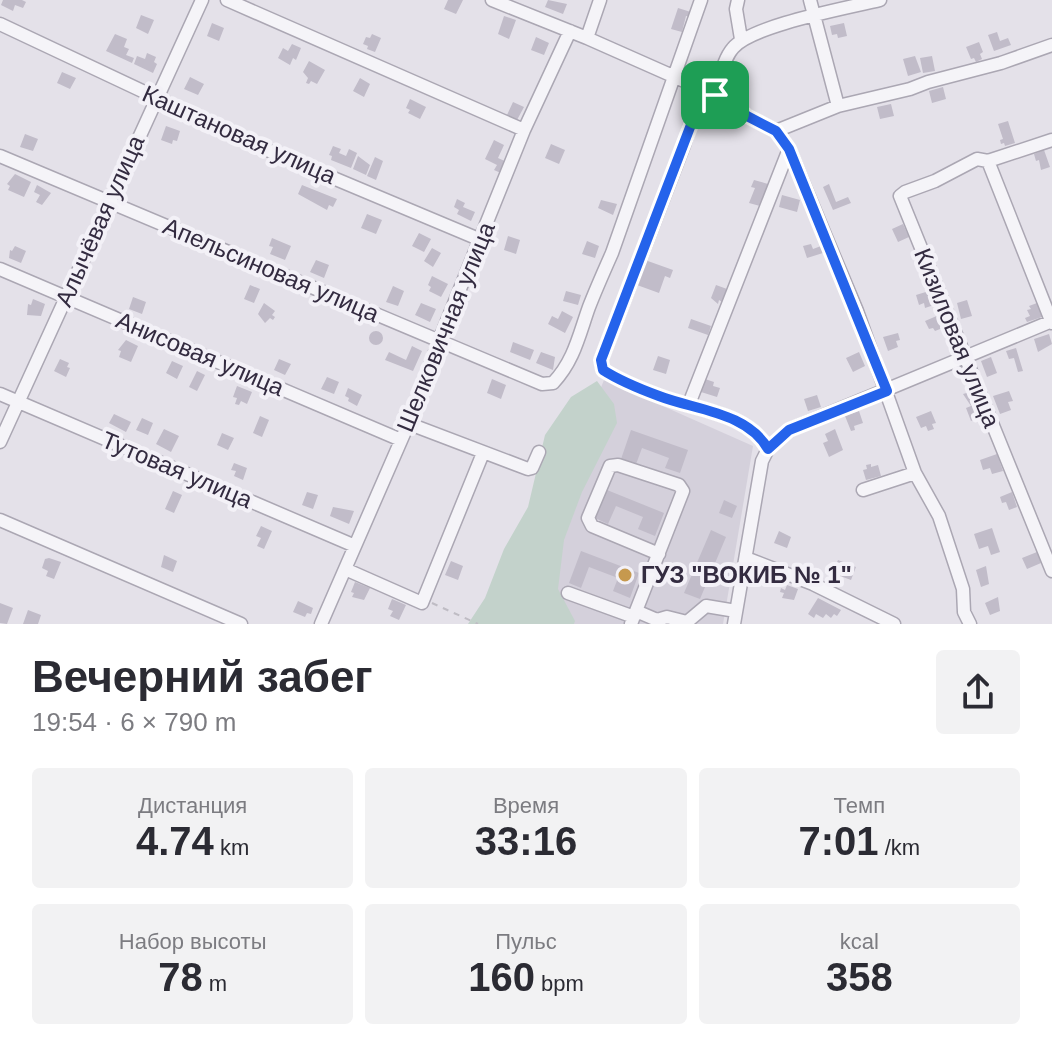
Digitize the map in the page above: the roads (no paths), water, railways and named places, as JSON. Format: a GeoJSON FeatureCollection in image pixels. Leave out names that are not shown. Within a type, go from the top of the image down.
{"type":"FeatureCollection","features":[{"type":"Feature","properties":{"kind":"street","name":"Алычёвая улица"},"geometry":{"type":"LineString","coordinates":[[0,442],[202,0]]}},
{"type":"Feature","properties":{"kind":"street"},"geometry":{"type":"LineString","coordinates":[[227,0],[524,130]]}},
{"type":"Feature","properties":{"kind":"street"},"geometry":{"type":"LineString","coordinates":[[492,0],[676,76],[776,131],[789,149],[887,391],[915,473],[939,516],[963,589],[964,612],[970,624]]}},
{"type":"Feature","properties":{"kind":"street"},"geometry":{"type":"LineString","coordinates":[[587,38],[600,0]]}},
{"type":"Feature","properties":{"kind":"street"},"geometry":{"type":"LineString","coordinates":[[676,76],[701,0]]}},
{"type":"Feature","properties":{"kind":"street"},"geometry":{"type":"LineString","coordinates":[[738,0],[736,9],[741,39]]}},
{"type":"Feature","properties":{"kind":"street"},"geometry":{"type":"LineString","coordinates":[[810,0],[838,106]]}},
{"type":"Feature","properties":{"kind":"street"},"geometry":{"type":"LineString","coordinates":[[715,95],[730,51],[741,39],[816,15],[880,0]]}},
{"type":"Feature","properties":{"kind":"street","name":"Каштановая улица"},"geometry":{"type":"LineString","coordinates":[[0,24],[276,154],[481,240]]}},
{"type":"Feature","properties":{"kind":"street","name":"Шелковичная улица"},"geometry":{"type":"LineString","coordinates":[[321,624],[413,413],[524,130],[570,31]]}},
{"type":"Feature","properties":{"kind":"street"},"geometry":{"type":"LineString","coordinates":[[776,131],[838,106],[910,89],[1052,45]]}},
{"type":"Feature","properties":{"kind":"street","name":"Апельсиновая улица"},"geometry":{"type":"LineString","coordinates":[[0,156],[542,384],[553,383],[574,354],[596,287],[612,253],[676,76]]}},
{"type":"Feature","properties":{"kind":"street"},"geometry":{"type":"LineString","coordinates":[[702,88],[688,133],[601,360],[603,370],[617,379],[661,397],[689,404],[759,434],[768,449]]}},
{"type":"Feature","properties":{"kind":"street"},"geometry":{"type":"LineString","coordinates":[[568,593],[634,617],[657,620],[667,617],[687,622],[706,606],[735,618],[762,461],[768,449],[789,430],[1052,322],[988,161],[1052,140]]}},
{"type":"Feature","properties":{"kind":"street"},"geometry":{"type":"LineString","coordinates":[[689,404],[789,149]]}},
{"type":"Feature","properties":{"kind":"street","name":"Кизиловая улица"},"geometry":{"type":"LineString","coordinates":[[988,161],[977,159],[900,196],[965,358],[1049,550],[1052,571]]}},
{"type":"Feature","properties":{"kind":"street","name":"Анисовая улица"},"geometry":{"type":"LineString","coordinates":[[0,269],[401,440]]}},
{"type":"Feature","properties":{"kind":"street","name":"Тутовая улица"},"geometry":{"type":"LineString","coordinates":[[0,394],[355,546]]}},
{"type":"Feature","properties":{"kind":"street"},"geometry":{"type":"LineString","coordinates":[[407,423],[528,469],[532,468],[539,452]]}},
{"type":"Feature","properties":{"kind":"street"},"geometry":{"type":"LineString","coordinates":[[345,569],[422,603],[483,453]]}},
{"type":"Feature","properties":{"kind":"street"},"geometry":{"type":"LineString","coordinates":[[634,617],[659,554],[683,491],[679,485],[618,465],[610,466],[588,518],[592,526],[659,554]]}},
{"type":"Feature","properties":{"kind":"street"},"geometry":{"type":"LineString","coordinates":[[863,490],[915,473]]}},
{"type":"Feature","properties":{"kind":"street"},"geometry":{"type":"LineString","coordinates":[[0,520],[241,624]]}},
{"type":"Feature","properties":{"kind":"street"},"geometry":{"type":"LineString","coordinates":[[746,558],[813,584],[894,624]]}},
{"type":"Feature","properties":{"kind":"place","name":"ГУЗ \"ВОКИБ № 1\""},"geometry":{"type":"Point","coordinates":[625,575]}}]}
